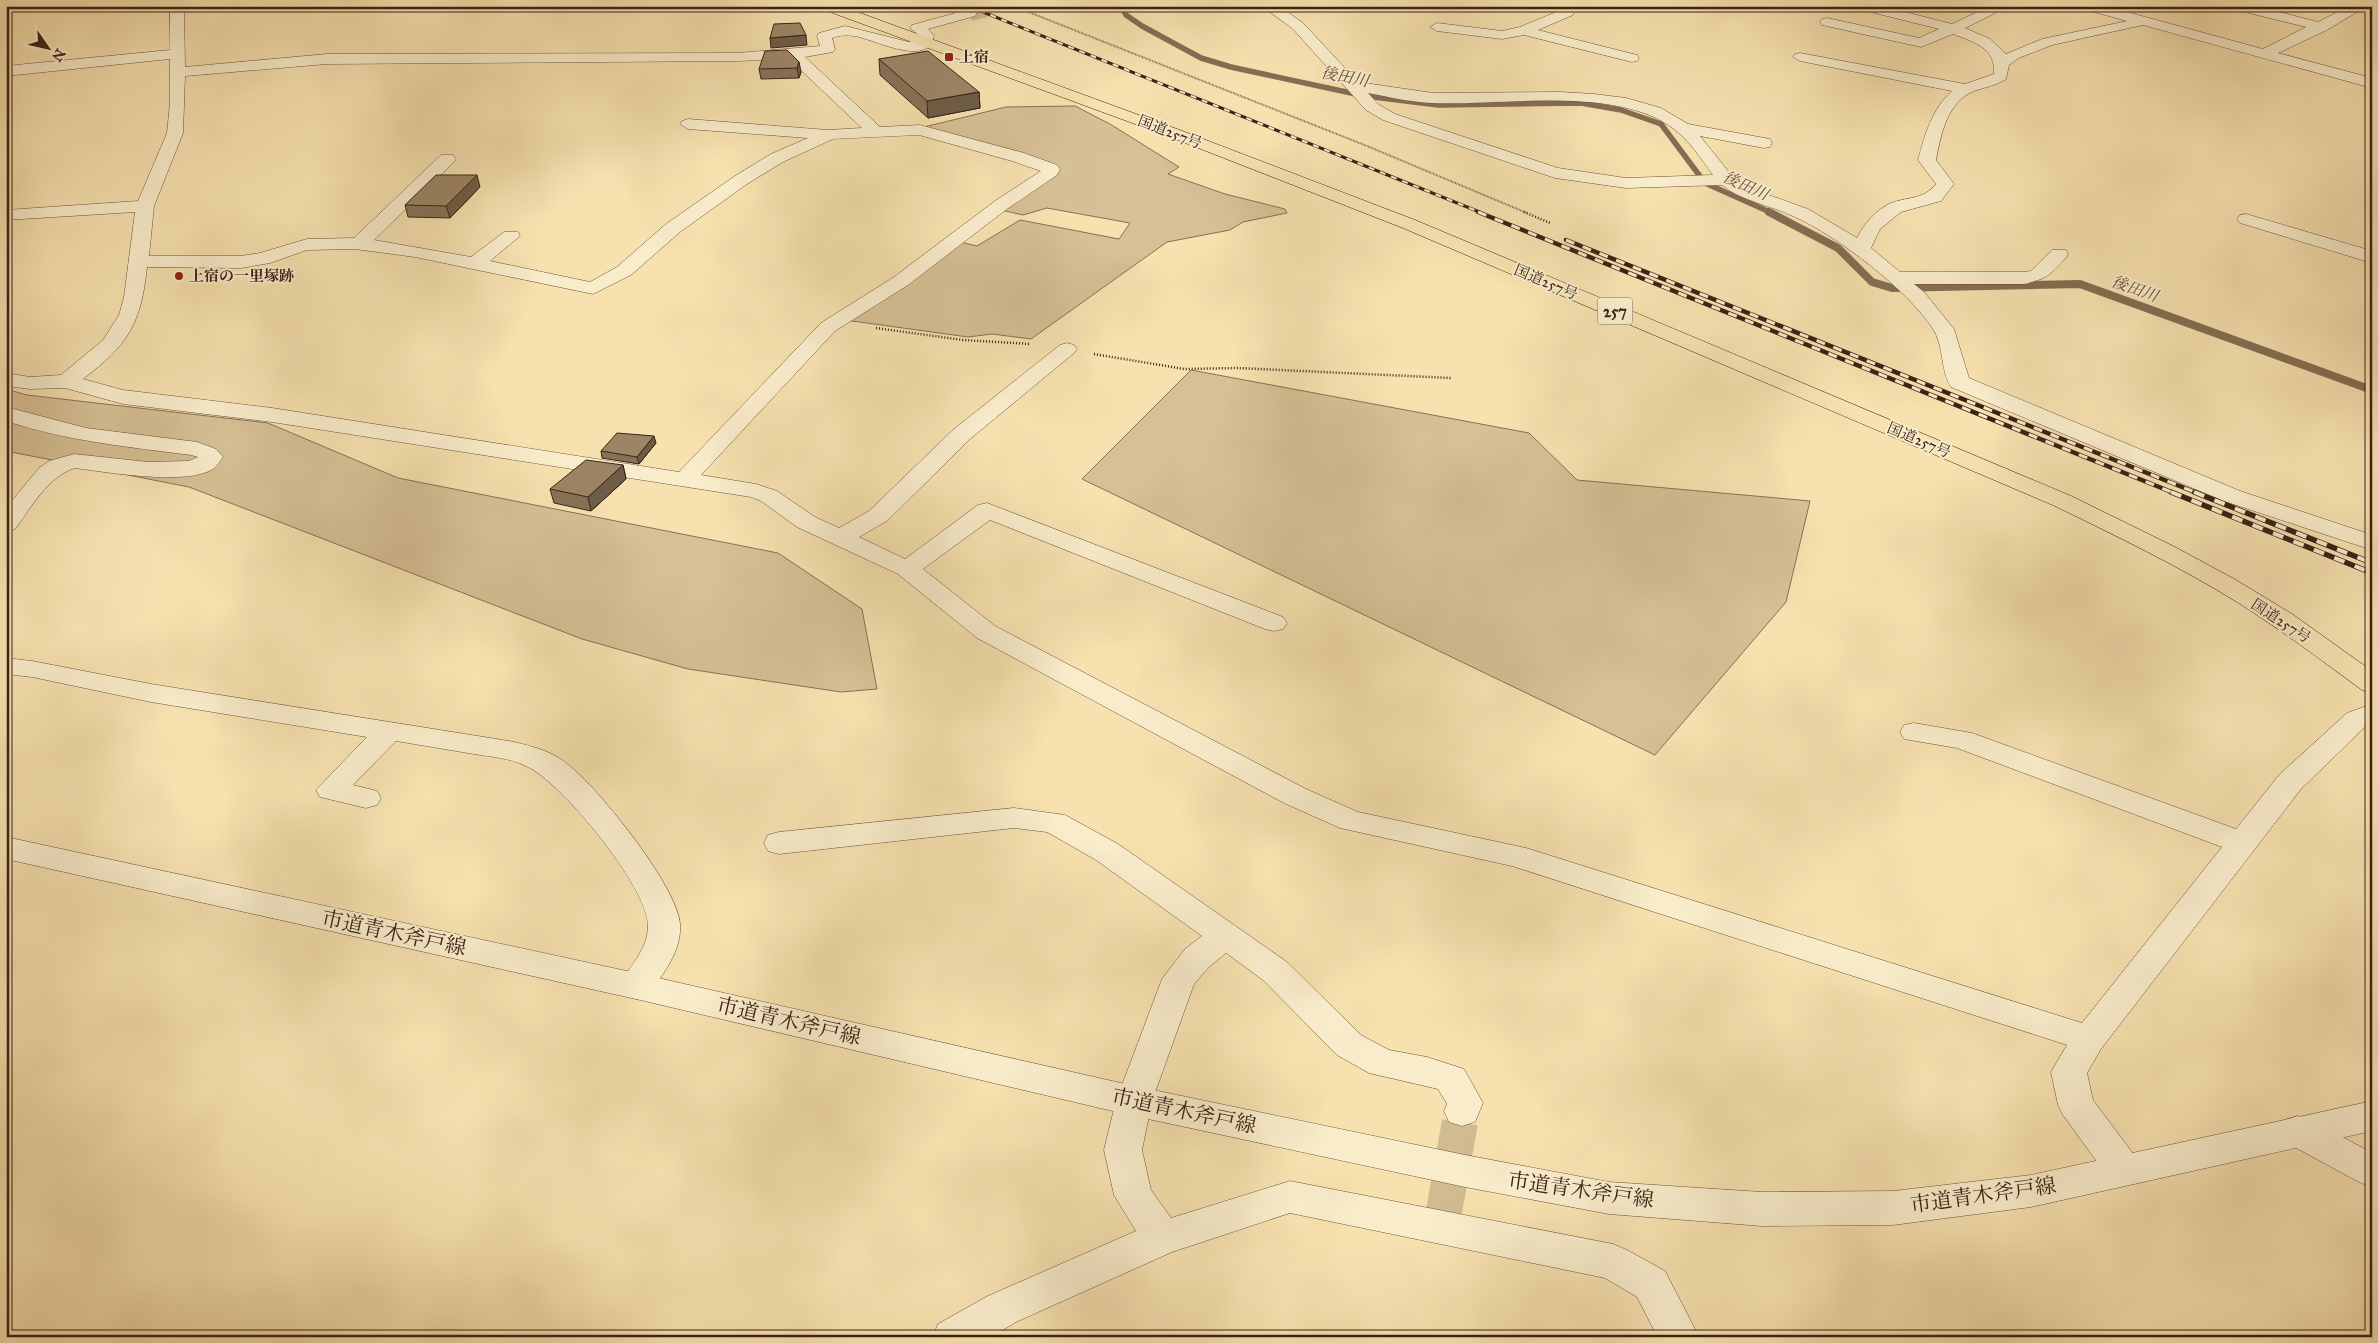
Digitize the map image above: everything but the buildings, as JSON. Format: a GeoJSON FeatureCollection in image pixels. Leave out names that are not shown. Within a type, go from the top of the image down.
{"type":"FeatureCollection","features":[{"type":"Feature","properties":{"kind":"highway","name":"国道257号"},"geometry":{"type":"LineString","coordinates":[[827,6],[1171,132],[1409,224],[2064,501],[2145,540],[2228,586],[2372,684]]}},
{"type":"Feature","properties":{"kind":"street"},"geometry":{"type":"LineString","coordinates":[[66,381],[88,365],[111,344],[129,315],[134,297],[145,206],[175,133],[178,103],[177,6]]}},
{"type":"Feature","properties":{"kind":"street"},"geometry":{"type":"LineString","coordinates":[[1269,6],[1298,26],[1369,103],[1389,117],[1555,173],[1626,183],[1722,180]]}},
{"type":"Feature","properties":{"kind":"street"},"geometry":{"type":"LineString","coordinates":[[1437,27],[1502,35],[1524,31],[1560,17],[1568,12],[1570,6]]}},
{"type":"Feature","properties":{"kind":"street"},"geometry":{"type":"LineString","coordinates":[[1861,249],[1872,226],[1895,208],[1935,197],[1945,184],[1927,160],[1936,124],[1947,105],[1966,89],[1995,81],[2001,76],[2002,63],[1998,51],[1967,34],[1864,6]]}},
{"type":"Feature","properties":{"kind":"street"},"geometry":{"type":"LineString","coordinates":[[1827,22],[1921,43],[2002,6]]}},
{"type":"Feature","properties":{"kind":"street"},"geometry":{"type":"LineString","coordinates":[[2088,6],[2372,83]]}},
{"type":"Feature","properties":{"kind":"street"},"geometry":{"type":"LineString","coordinates":[[2238,6],[2322,27]]}},
{"type":"Feature","properties":{"kind":"street"},"geometry":{"type":"LineString","coordinates":[[2265,54],[2322,27],[2360,6]]}},
{"type":"Feature","properties":{"kind":"street"},"geometry":{"type":"LineString","coordinates":[[6,71],[177,63],[327,59],[738,57],[793,54],[828,49],[824,36],[837,31],[854,32],[908,47],[926,42],[927,35],[917,28],[970,13]]}},
{"type":"Feature","properties":{"kind":"street"},"geometry":{"type":"LineString","coordinates":[[2002,63],[2011,55],[2081,34],[2143,22]]}},
{"type":"Feature","properties":{"kind":"street"},"geometry":{"type":"LineString","coordinates":[[1524,31],[1632,58]]}},
{"type":"Feature","properties":{"kind":"street"},"geometry":{"type":"LineString","coordinates":[[793,54],[876,132]]}},
{"type":"Feature","properties":{"kind":"street"},"geometry":{"type":"LineString","coordinates":[[1800,57],[1966,89]]}},
{"type":"Feature","properties":{"kind":"street"},"geometry":{"type":"LineString","coordinates":[[1356,87],[1433,98],[1567,97],[1596,99],[1648,110],[1682,128],[1764,143]]}},
{"type":"Feature","properties":{"kind":"street"},"geometry":{"type":"LineString","coordinates":[[685,479],[835,322],[901,281],[1001,205],[1051,172],[1047,167],[1018,157],[920,130],[830,134],[688,124]]}},
{"type":"Feature","properties":{"kind":"street"},"geometry":{"type":"LineString","coordinates":[[1682,128],[1722,180],[1740,191],[1802,213],[1861,249],[1917,296],[1944,329],[1959,382],[2232,496],[2372,544]]}},
{"type":"Feature","properties":{"kind":"street"},"geometry":{"type":"LineString","coordinates":[[138,261],[232,263],[276,256],[307,244],[359,244],[404,249],[593,288],[624,270],[673,228],[741,180],[777,158],[830,134]]}},
{"type":"Feature","properties":{"kind":"street"},"geometry":{"type":"LineString","coordinates":[[359,244],[447,160]]}},
{"type":"Feature","properties":{"kind":"street"},"geometry":{"type":"LineString","coordinates":[[6,215],[145,206]]}},
{"type":"Feature","properties":{"kind":"street"},"geometry":{"type":"LineString","coordinates":[[2246,219],[2372,257]]}},
{"type":"Feature","properties":{"kind":"street"},"geometry":{"type":"LineString","coordinates":[[475,264],[511,236]]}},
{"type":"Feature","properties":{"kind":"street"},"geometry":{"type":"LineString","coordinates":[[1896,279],[2024,278],[2038,275],[2058,254]]}},
{"type":"Feature","properties":{"kind":"street"},"geometry":{"type":"LineString","coordinates":[[840,538],[878,516],[962,434],[1066,349]]}},
{"type":"Feature","properties":{"kind":"street"},"geometry":{"type":"LineString","coordinates":[[6,379],[30,384],[66,381],[96,391],[123,397],[272,415],[756,491],[769,496],[806,522],[907,569],[986,632],[1296,796],[1350,821],[1515,856],[2089,1039]]}},
{"type":"Feature","properties":{"kind":"street"},"geometry":{"type":"LineString","coordinates":[[6,414],[42,426],[131,442],[190,448],[208,452],[211,457],[206,464],[185,470],[74,461],[57,466],[47,473],[6,524]]}},
{"type":"Feature","properties":{"kind":"street"},"geometry":{"type":"LineString","coordinates":[[907,569],[987,510],[1274,623]]}},
{"type":"Feature","properties":{"kind":"street"},"geometry":{"type":"LineString","coordinates":[[6,666],[32,669],[151,692],[510,750],[538,757],[564,776],[596,810],[663,912],[662,949],[636,986]]}},
{"type":"Feature","properties":{"kind":"street"},"geometry":{"type":"LineString","coordinates":[[2124,1170],[2076,1106],[2069,1072],[2089,1039],[2290,782],[2357,719],[2372,713]]}},
{"type":"Feature","properties":{"kind":"street"},"geometry":{"type":"LineString","coordinates":[[366,798],[331,790],[389,731]]}},
{"type":"Feature","properties":{"kind":"street"},"geometry":{"type":"LineString","coordinates":[[1914,732],[1962,740],[2243,842]]}},
{"type":"Feature","properties":{"kind":"street"},"geometry":{"type":"LineString","coordinates":[[779,843],[1014,818],[1054,822],[1107,852],[1224,937],[1275,971],[1349,1045],[1382,1063],[1427,1071],[1451,1079],[1464,1103],[1462,1111]]}},
{"type":"Feature","properties":{"kind":"street","name":"市道青木斧戸線"},"geometry":{"type":"LineString","coordinates":[[6,848],[636,986],[1134,1101],[1455,1169],[1609,1198],[1762,1209],[1893,1208],[2031,1191],[2372,1116]]}},
{"type":"Feature","properties":{"kind":"street"},"geometry":{"type":"LineString","coordinates":[[1162,1238],[1134,1195],[1123,1150],[1134,1101],[1179,978],[1197,958],[1224,937]]}},
{"type":"Feature","properties":{"kind":"street"},"geometry":{"type":"LineString","coordinates":[[2298,1131],[2372,1171]]}},
{"type":"Feature","properties":{"kind":"street"},"geometry":{"type":"LineString","coordinates":[[953,1337],[1002,1309],[1162,1238],[1290,1197],[1443,1220],[1613,1262],[1651,1284],[1675,1329],[1672,1337]]}},
{"type":"Feature","properties":{"kind":"path"},"geometry":{"type":"LineString","coordinates":[[1014,6],[1358,143],[1550,223]]}},
{"type":"Feature","properties":{"kind":"path"},"geometry":{"type":"LineString","coordinates":[[835,322],[963,340],[996,340],[1066,349],[1184,369],[1238,368],[1452,378]]}},
{"type":"Feature","properties":{"kind":"shaded area"},"geometry":{"type":"Polygon","coordinates":[[[1075,106],[1110,124],[1179,167],[1168,174],[1225,194],[1285,209],[1287,213],[1243,222],[1230,230],[1167,242],[1031,339],[992,334],[968,337],[845,320],[960,242],[977,246],[1020,220],[1119,239],[1130,223],[1047,208],[1023,215],[1001,210],[1058,168],[920,128],[1006,107],[1075,106]]]}},
{"type":"Feature","properties":{"kind":"shaded area"},"geometry":{"type":"Polygon","coordinates":[[[1191,370],[1529,433],[1577,480],[1810,501],[1786,602],[1655,755],[1082,479],[1191,370]]]}},
{"type":"Feature","properties":{"kind":"shaded area"},"geometry":{"type":"Polygon","coordinates":[[[6,389],[27,395],[268,423],[398,478],[778,553],[862,609],[877,689],[841,692],[688,669],[582,639],[189,487],[6,451],[6,389]]]}},
{"type":"Feature","properties":{"kind":"waterway","name":"後田川"},"geometry":{"type":"LineString","coordinates":[[1121,6],[1126,15],[1142,26],[1201,58],[1231,67],[1365,96],[1438,105],[1581,103],[1621,110],[1661,124],[1705,183],[1772,213]]}},
{"type":"Feature","properties":{"kind":"waterway","name":"後田川"},"geometry":{"type":"LineString","coordinates":[[1769,212],[1838,248],[1872,282],[1892,288],[2080,284],[2372,390]]}},
{"type":"Feature","properties":{"kind":"tunnel"},"geometry":{"type":"LineString","coordinates":[[970,13],[994,7]]}},
{"type":"Feature","properties":{"kind":"tunnel"},"geometry":{"type":"LineString","coordinates":[[1444,1211],[1462,1111]]}},
{"type":"Feature","properties":{"kind":"railway"},"geometry":{"type":"LineString","coordinates":[[968,6],[1482,213]]}},
{"type":"Feature","properties":{"kind":"railway"},"geometry":{"type":"LineString","coordinates":[[1478,212],[2174,493]]}},
{"type":"Feature","properties":{"kind":"railway"},"geometry":{"type":"LineString","coordinates":[[1566,240],[2197,493]]}},
{"type":"Feature","properties":{"kind":"railway"},"geometry":{"type":"LineString","coordinates":[[2171,492],[2372,573]]}},
{"type":"Feature","properties":{"kind":"railway"},"geometry":{"type":"LineString","coordinates":[[2194,492],[2372,563]]}},
{"type":"Feature","properties":{"kind":"place","name":"上宿"},"geometry":{"type":"Point","coordinates":[949,57]}},
{"type":"Feature","properties":{"kind":"place","name":"上宿の一里塚跡"},"geometry":{"type":"Point","coordinates":[179,276]}}]}
